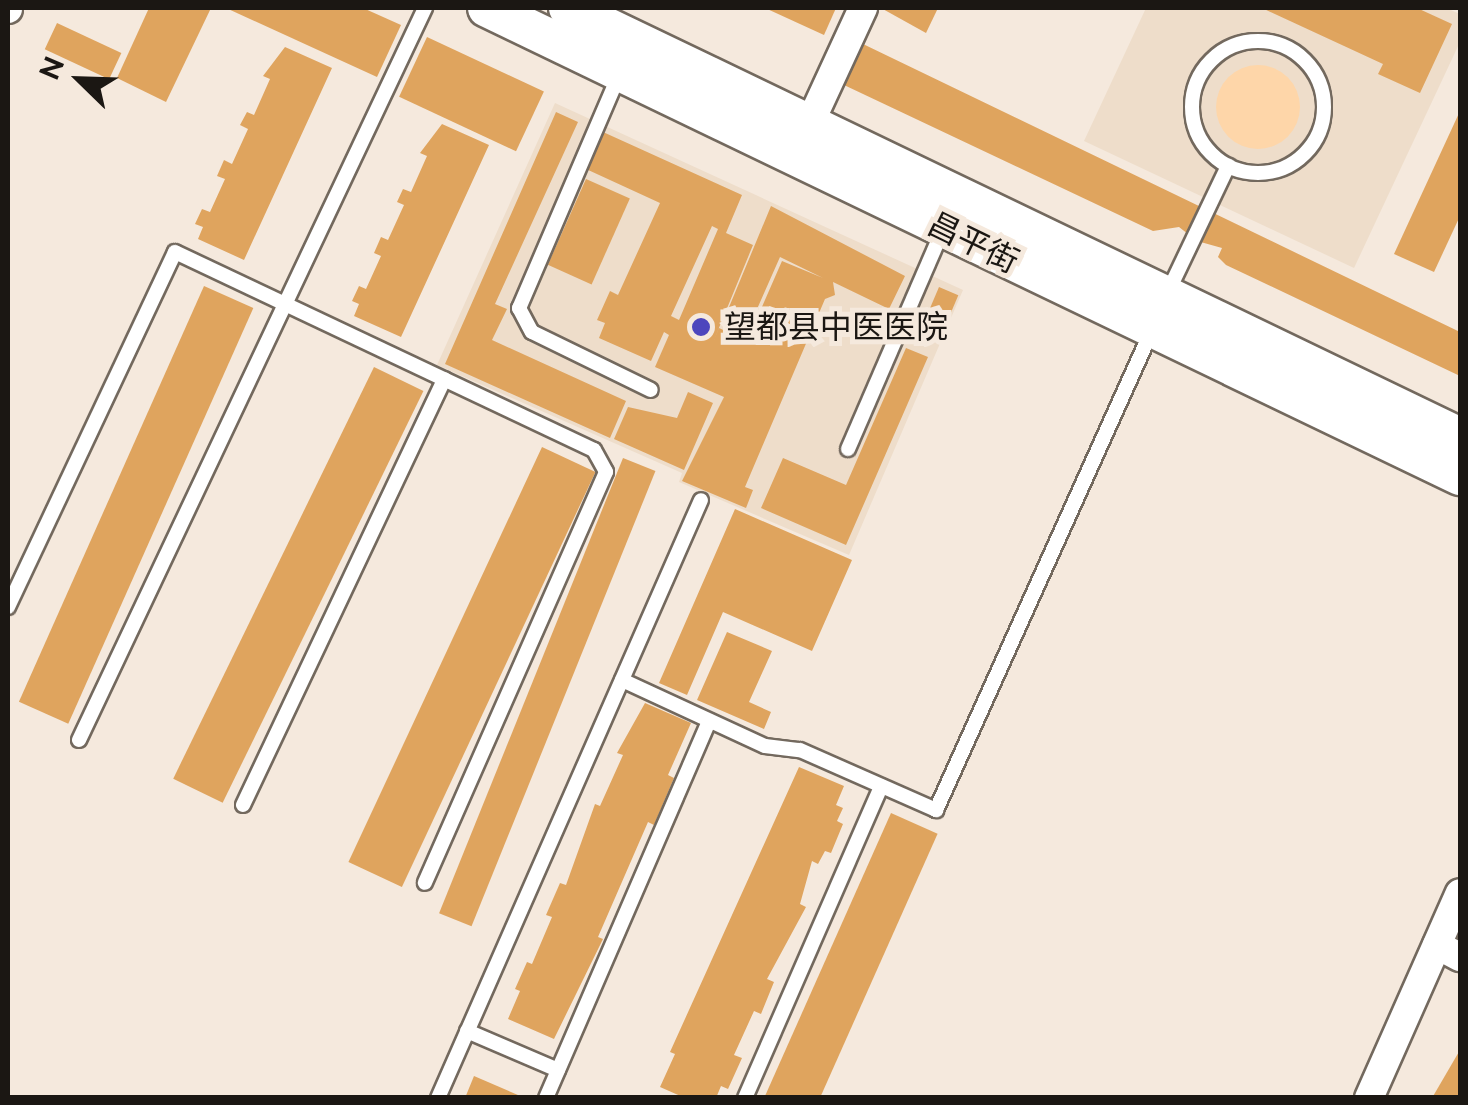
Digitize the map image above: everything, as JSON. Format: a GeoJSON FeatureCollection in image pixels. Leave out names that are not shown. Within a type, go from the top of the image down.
{"type":"FeatureCollection","features":[{"type":"Feature","properties":{"kind":"street","name":"昌平街"},"geometry":{"type":"LineString","coordinates":[[487,8],[944,229],[1159,312],[1460,437]]}},
{"type":"Feature","properties":{"kind":"street","name":"昌平街"},"geometry":{"type":"LineString","coordinates":[[568,8],[809,125],[1460,476]]}},
{"type":"Feature","properties":{"kind":"street"},"geometry":{"type":"LineString","coordinates":[[809,125],[862,8]]}},
{"type":"Feature","properties":{"kind":"street"},"geometry":{"type":"LineString","coordinates":[[1369,1098],[1449,951],[1460,894]]}},
{"type":"Feature","properties":{"kind":"lane"},"geometry":{"type":"LineString","coordinates":[[79,740],[425,8]]}},
{"type":"Feature","properties":{"kind":"lane"},"geometry":{"type":"LineString","coordinates":[[1232,46],[1284,46],[1320,83],[1318,135],[1280,170],[1228,166],[1196,130],[1197,82],[1232,46]]}},
{"type":"Feature","properties":{"kind":"lane"},"geometry":{"type":"LineString","coordinates":[[620,72],[520,308],[532,332],[651,390]]}},
{"type":"Feature","properties":{"kind":"lane"},"geometry":{"type":"LineString","coordinates":[[622,680],[765,746],[800,750],[936,810],[1228,166]]}},
{"type":"Feature","properties":{"kind":"lane"},"geometry":{"type":"LineString","coordinates":[[848,449],[944,229]]}},
{"type":"Feature","properties":{"kind":"lane"},"geometry":{"type":"LineString","coordinates":[[8,607],[174,252],[594,450],[606,472],[425,883]]}},
{"type":"Feature","properties":{"kind":"lane"},"geometry":{"type":"LineString","coordinates":[[244,804],[444,379]]}},
{"type":"Feature","properties":{"kind":"lane"},"geometry":{"type":"LineString","coordinates":[[438,1098],[700,500]]}},
{"type":"Feature","properties":{"kind":"lane"},"geometry":{"type":"LineString","coordinates":[[546,1098],[709,720]]}},
{"type":"Feature","properties":{"kind":"lane"},"geometry":{"type":"LineString","coordinates":[[745,1098],[881,786]]}},
{"type":"Feature","properties":{"kind":"lane"},"geometry":{"type":"LineString","coordinates":[[467,1031],[558,1070]]}},
{"type":"Feature","properties":{"kind":"shaded area"},"geometry":{"type":"Polygon","coordinates":[[[1146,8],[1446,8],[1460,14],[1460,42],[1354,268],[1084,141],[1146,8]]]}},
{"type":"Feature","properties":{"kind":"shaded area"},"geometry":{"type":"Polygon","coordinates":[[[1258,65],[1274,68],[1288,77],[1297,91],[1297,123],[1288,137],[1274,146],[1258,149],[1242,146],[1228,137],[1219,123],[1216,107],[1219,91],[1228,77],[1242,68],[1258,65]]]}},
{"type":"Feature","properties":{"kind":"shaded area","name":"望都县中医医院"},"geometry":{"type":"Polygon","coordinates":[[[555,103],[963,290],[849,555],[679,482],[682,473],[437,365],[555,103]]]}},
{"type":"Feature","properties":{"kind":"building"},"geometry":{"type":"Polygon","coordinates":[[[149,8],[211,8],[166,102],[117,78],[149,8]]]}},
{"type":"Feature","properties":{"kind":"building"},"geometry":{"type":"Polygon","coordinates":[[[226,8],[363,8],[401,25],[377,77],[226,8]]]}},
{"type":"Feature","properties":{"kind":"building"},"geometry":{"type":"Polygon","coordinates":[[[765,8],[836,8],[824,35],[765,8]]]}},
{"type":"Feature","properties":{"kind":"building"},"geometry":{"type":"Polygon","coordinates":[[[881,8],[938,8],[926,33],[881,8]]]}},
{"type":"Feature","properties":{"kind":"building"},"geometry":{"type":"Polygon","coordinates":[[[1262,8],[1417,8],[1452,24],[1420,93],[1378,74],[1383,64],[1262,8]]]}},
{"type":"Feature","properties":{"kind":"building"},"geometry":{"type":"Polygon","coordinates":[[[57,23],[121,53],[109,79],[45,49],[57,23]]]}},
{"type":"Feature","properties":{"kind":"building"},"geometry":{"type":"Polygon","coordinates":[[[427,37],[544,92],[516,151],[399,97],[427,37]]]}},
{"type":"Feature","properties":{"kind":"building"},"geometry":{"type":"Polygon","coordinates":[[[863,44],[1460,332],[1460,376],[1226,265],[1218,257],[1222,248],[1197,241],[1179,227],[1153,231],[844,85],[863,44]]]}},
{"type":"Feature","properties":{"kind":"building"},"geometry":{"type":"Polygon","coordinates":[[[285,47],[332,68],[244,260],[198,239],[203,227],[195,224],[202,209],[210,212],[225,179],[217,176],[224,160],[232,164],[248,129],[240,125],[247,112],[254,115],[270,79],[263,76],[285,47]]]}},
{"type":"Feature","properties":{"kind":"building"},"geometry":{"type":"Polygon","coordinates":[[[1460,111],[1460,216],[1434,272],[1394,254],[1460,111]]]}},
{"type":"Feature","properties":{"kind":"building"},"geometry":{"type":"Polygon","coordinates":[[[556,112],[578,122],[495,304],[507,309],[492,340],[626,401],[610,438],[445,364],[556,112]]]}},
{"type":"Feature","properties":{"kind":"building"},"geometry":{"type":"Polygon","coordinates":[[[442,124],[489,145],[401,337],[354,316],[359,304],[352,301],[359,286],[366,289],[381,256],[374,253],[381,237],[388,240],[404,205],[397,202],[403,189],[411,192],[427,156],[420,153],[442,124]]]}},
{"type":"Feature","properties":{"kind":"building"},"geometry":{"type":"Polygon","coordinates":[[[603,132],[742,195],[726,233],[753,245],[714,340],[719,328],[747,341],[782,261],[823,278],[780,257],[746,334],[722,324],[771,206],[905,276],[889,309],[833,282],[835,295],[825,299],[745,487],[753,490],[746,508],[682,481],[724,397],[655,367],[669,335],[664,332],[651,361],[599,338],[605,323],[597,320],[610,291],[618,295],[660,203],[586,169],[603,132]],[[712,226],[671,316],[679,320],[718,229],[712,226]]]}},
{"type":"Feature","properties":{"kind":"building"},"geometry":{"type":"Polygon","coordinates":[[[586,179],[630,199],[592,284],[548,265],[586,179]]]}},
{"type":"Feature","properties":{"kind":"building"},"geometry":{"type":"Polygon","coordinates":[[[204,286],[253,308],[68,724],[19,702],[204,286]]]}},
{"type":"Feature","properties":{"kind":"building"},"geometry":{"type":"Polygon","coordinates":[[[939,287],[958,295],[941,336],[922,328],[939,287]]]}},
{"type":"Feature","properties":{"kind":"building"},"geometry":{"type":"Polygon","coordinates":[[[906,348],[928,357],[846,545],[761,508],[783,458],[846,485],[906,348]]]}},
{"type":"Feature","properties":{"kind":"building"},"geometry":{"type":"Polygon","coordinates":[[[374,367],[423,391],[223,803],[173,779],[374,367]]]}},
{"type":"Feature","properties":{"kind":"building"},"geometry":{"type":"Polygon","coordinates":[[[688,392],[713,403],[684,470],[614,439],[628,407],[677,418],[688,392]]]}},
{"type":"Feature","properties":{"kind":"building"},"geometry":{"type":"Polygon","coordinates":[[[542,447],[595,472],[402,887],[348,862],[542,447]]]}},
{"type":"Feature","properties":{"kind":"building"},"geometry":{"type":"Polygon","coordinates":[[[623,458],[655,471],[472,926],[439,913],[623,458]]]}},
{"type":"Feature","properties":{"kind":"building"},"geometry":{"type":"Polygon","coordinates":[[[735,509],[852,560],[812,651],[723,612],[687,695],[659,683],[735,509]]]}},
{"type":"Feature","properties":{"kind":"building"},"geometry":{"type":"Polygon","coordinates":[[[727,632],[772,651],[749,702],[771,712],[764,729],[697,700],[727,632]]]}},
{"type":"Feature","properties":{"kind":"building"},"geometry":{"type":"Polygon","coordinates":[[[645,703],[691,723],[668,775],[674,778],[654,825],[648,822],[598,937],[603,939],[554,1039],[508,1019],[520,991],[515,989],[527,962],[532,964],[552,917],[546,915],[560,883],[566,885],[595,804],[600,806],[623,755],[617,753],[645,703]]]}},
{"type":"Feature","properties":{"kind":"building"},"geometry":{"type":"Polygon","coordinates":[[[799,767],[844,786],[836,805],[843,808],[837,821],[843,824],[831,853],[825,851],[818,864],[812,861],[800,904],[806,907],[767,979],[774,982],[761,1014],[754,1011],[734,1055],[742,1058],[728,1089],[721,1086],[716,1098],[685,1098],[660,1087],[675,1054],[670,1052],[799,767]]]}},
{"type":"Feature","properties":{"kind":"building"},"geometry":{"type":"Polygon","coordinates":[[[891,813],[938,834],[820,1098],[765,1096],[891,813]]]}},
{"type":"Feature","properties":{"kind":"building"},"geometry":{"type":"Polygon","coordinates":[[[1460,1050],[1460,1098],[1432,1098],[1460,1050]]]}},
{"type":"Feature","properties":{"kind":"building"},"geometry":{"type":"Polygon","coordinates":[[[474,1076],[525,1098],[465,1098],[474,1076]]]}},
{"type":"Feature","properties":{"kind":"place","name":"望都县中医医院"},"geometry":{"type":"Point","coordinates":[701,327]}}]}
